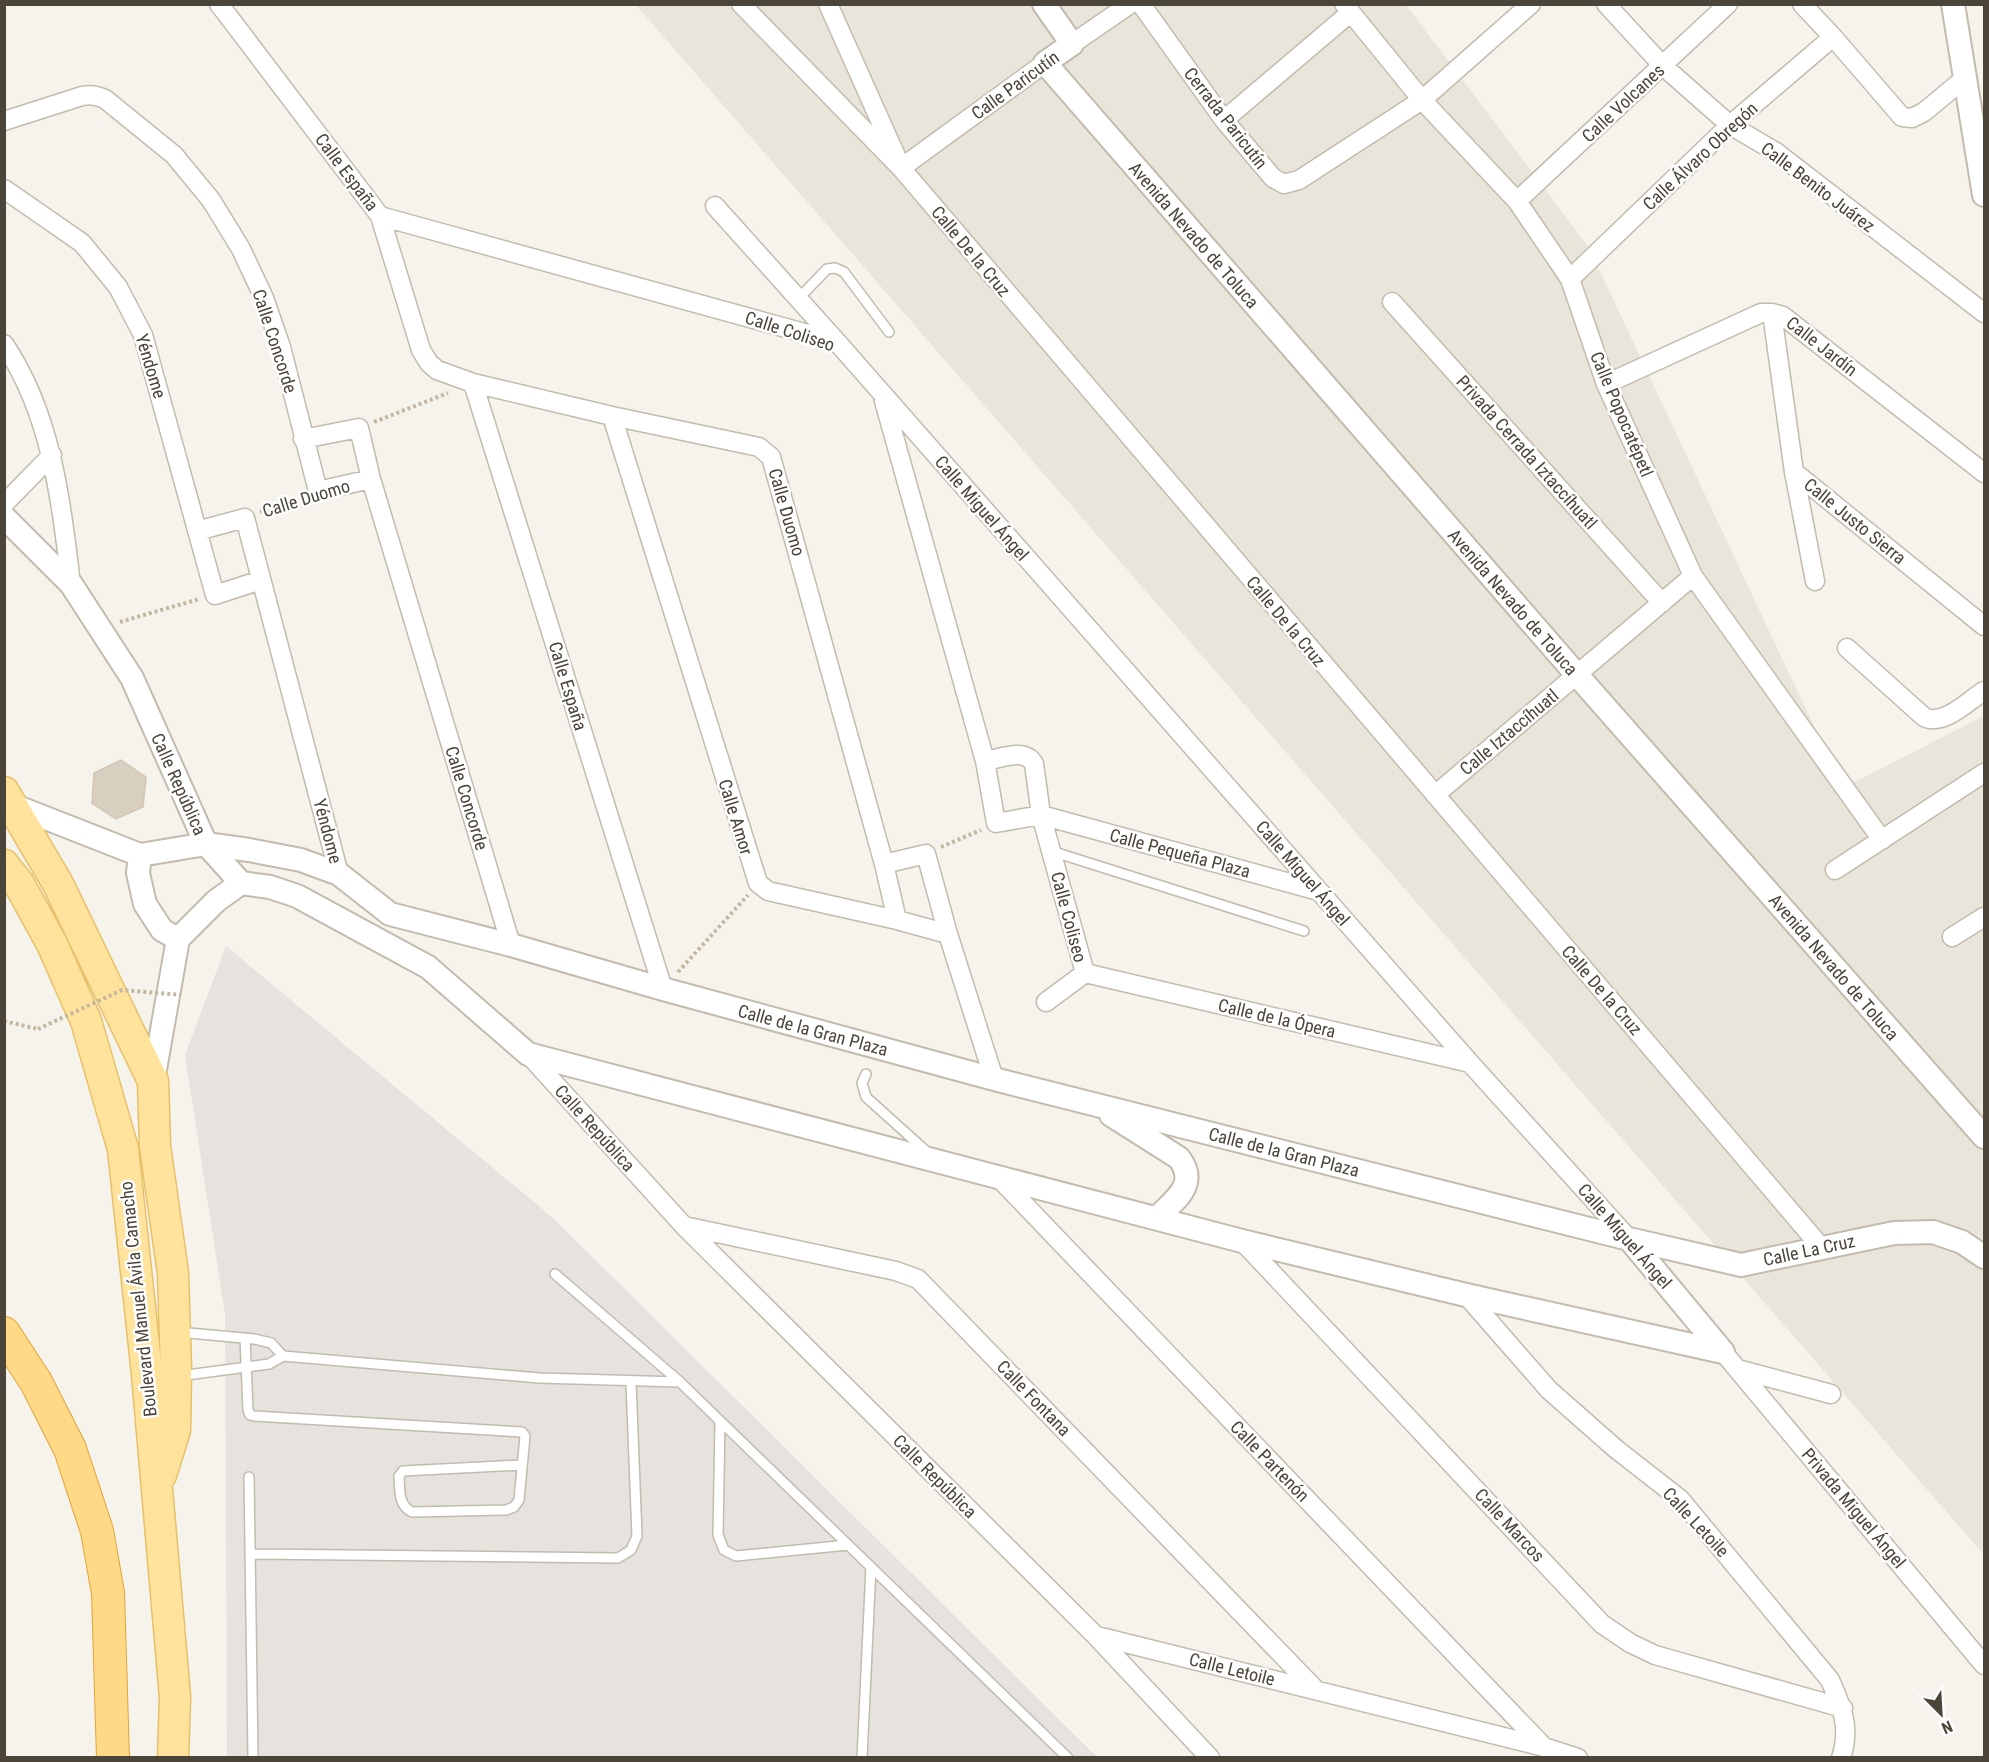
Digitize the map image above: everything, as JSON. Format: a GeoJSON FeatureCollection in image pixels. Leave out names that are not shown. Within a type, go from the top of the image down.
{"type":"FeatureCollection","features":[{"type":"Feature","properties":{"kind":"highway"},"geometry":{"type":"LineString","coordinates":[[4,1333],[36,1382],[70,1449],[97,1532],[130,1702],[134,1758]]}},
{"type":"Feature","properties":{"kind":"highway"},"geometry":{"type":"LineString","coordinates":[[108,1593],[113,1758]]}},
{"type":"Feature","properties":{"kind":"main road"},"geometry":{"type":"LineString","coordinates":[[10,799],[58,884],[153,1081],[154,1146],[173,1273],[176,1377],[175,1430],[156,1492]]}},
{"type":"Feature","properties":{"kind":"main road","name":"Boulevard Manuel Ávila Camacho"},"geometry":{"type":"LineString","coordinates":[[4,865],[20,884],[52,944],[86,1021],[123,1149],[147,1374],[175,1697],[173,1758]]}},
{"type":"Feature","properties":{"kind":"street","name":"Calle España"},"geometry":{"type":"LineString","coordinates":[[219,4],[380,216],[421,350],[429,363]]}},
{"type":"Feature","properties":{"kind":"street","name":"Calle De la Cruz"},"geometry":{"type":"LineString","coordinates":[[741,4],[902,168],[1821,1247]]}},
{"type":"Feature","properties":{"kind":"street"},"geometry":{"type":"LineString","coordinates":[[828,4],[902,168]]}},
{"type":"Feature","properties":{"kind":"street"},"geometry":{"type":"LineString","coordinates":[[1044,4],[1072,44]]}},
{"type":"Feature","properties":{"kind":"street","name":"Calle Paricutín"},"geometry":{"type":"LineString","coordinates":[[902,168],[1130,4]]}},
{"type":"Feature","properties":{"kind":"street","name":"Cerrada Paricutín"},"geometry":{"type":"LineString","coordinates":[[1141,4],[1224,120],[1273,178],[1284,184],[1299,180],[1422,100]]}},
{"type":"Feature","properties":{"kind":"street"},"geometry":{"type":"LineString","coordinates":[[1422,100],[1531,4]]}},
{"type":"Feature","properties":{"kind":"street","name":"Calle Benito Juárez"},"geometry":{"type":"LineString","coordinates":[[1606,4],[1663,66],[1730,125],[1776,152],[1984,313]]}},
{"type":"Feature","properties":{"kind":"street","name":"Calle Volcanes"},"geometry":{"type":"LineString","coordinates":[[1517,201],[1728,4]]}},
{"type":"Feature","properties":{"kind":"street"},"geometry":{"type":"LineString","coordinates":[[1802,4],[1902,117],[1912,118],[1924,112],[1965,78]]}},
{"type":"Feature","properties":{"kind":"street"},"geometry":{"type":"LineString","coordinates":[[1953,4],[1984,195]]}},
{"type":"Feature","properties":{"kind":"street"},"geometry":{"type":"LineString","coordinates":[[1224,120],[1347,9]]}},
{"type":"Feature","properties":{"kind":"street","name":"Calle Popocatépetl"},"geometry":{"type":"LineString","coordinates":[[1347,9],[1422,100],[1517,201],[1570,279],[1606,384],[1693,576],[1882,840]]}},
{"type":"Feature","properties":{"kind":"street","name":"Calle Álvaro Obregón"},"geometry":{"type":"LineString","coordinates":[[1570,279],[1730,125],[1833,37]]}},
{"type":"Feature","properties":{"kind":"street","name":"Avenida Nevado de Toluca"},"geometry":{"type":"LineString","coordinates":[[1045,63],[1577,675],[1984,1137]]}},
{"type":"Feature","properties":{"kind":"street","name":"Calle Concorde"},"geometry":{"type":"LineString","coordinates":[[4,121],[90,94],[105,99],[174,155],[211,200],[241,249],[264,298],[281,347],[318,490]]}},
{"type":"Feature","properties":{"kind":"street","name":"Yéndome"},"geometry":{"type":"LineString","coordinates":[[4,189],[82,243],[118,287],[143,336],[215,595]]}},
{"type":"Feature","properties":{"kind":"street"},"geometry":{"type":"LineString","coordinates":[[715,206],[837,342]]}},
{"type":"Feature","properties":{"kind":"street","name":"Calle Coliseo"},"geometry":{"type":"LineString","coordinates":[[380,216],[837,342],[882,395],[985,761],[996,824]]}},
{"type":"Feature","properties":{"kind":"street","name":"Privada Cerrada Iztaccíhuatl"},"geometry":{"type":"LineString","coordinates":[[1392,302],[1662,603]]}},
{"type":"Feature","properties":{"kind":"street","name":"Calle Jardín"},"geometry":{"type":"LineString","coordinates":[[1606,384],[1761,313],[1772,313],[1783,316],[1984,473]]}},
{"type":"Feature","properties":{"kind":"street","name":"Calle Justo Sierra"},"geometry":{"type":"LineString","coordinates":[[1772,313],[1794,472],[1984,626]]}},
{"type":"Feature","properties":{"kind":"street"},"geometry":{"type":"LineString","coordinates":[[4,344],[26,382],[52,455],[71,584]]}},
{"type":"Feature","properties":{"kind":"street","name":"Calle Duomo"},"geometry":{"type":"LineString","coordinates":[[429,363],[437,370],[473,383],[612,416],[759,447],[771,457],[884,864],[897,920]]}},
{"type":"Feature","properties":{"kind":"street","name":"Calle España"},"geometry":{"type":"LineString","coordinates":[[473,383],[663,989]]}},
{"type":"Feature","properties":{"kind":"street","name":"Calle Miguel Ángel"},"geometry":{"type":"LineString","coordinates":[[882,395],[1470,1063],[1629,1239],[1723,1352]]}},
{"type":"Feature","properties":{"kind":"street","name":"Calle Amor"},"geometry":{"type":"LineString","coordinates":[[612,416],[758,883]]}},
{"type":"Feature","properties":{"kind":"street"},"geometry":{"type":"LineString","coordinates":[[303,439],[359,428]]}},
{"type":"Feature","properties":{"kind":"street","name":"Calle Duomo"},"geometry":{"type":"LineString","coordinates":[[318,490],[371,479],[359,428]]}},
{"type":"Feature","properties":{"kind":"street"},"geometry":{"type":"LineString","coordinates":[[4,504],[52,455]]}},
{"type":"Feature","properties":{"kind":"street"},"geometry":{"type":"LineString","coordinates":[[1794,472],[1815,581]]}},
{"type":"Feature","properties":{"kind":"street","name":"Calle Concorde"},"geometry":{"type":"LineString","coordinates":[[371,479],[511,945]]}},
{"type":"Feature","properties":{"kind":"street","name":"Calle República"},"geometry":{"type":"LineString","coordinates":[[4,517],[71,584],[132,678],[206,844],[241,883],[270,887],[297,896],[429,967],[528,1054],[684,1226],[1096,1636],[1210,1758]]}},
{"type":"Feature","properties":{"kind":"street","name":"Calle Duomo"},"geometry":{"type":"LineString","coordinates":[[197,531],[245,518],[261,580]]}},
{"type":"Feature","properties":{"kind":"street","name":"Calle Iztaccíhuatl"},"geometry":{"type":"LineString","coordinates":[[1435,795],[1693,576]]}},
{"type":"Feature","properties":{"kind":"street"},"geometry":{"type":"LineString","coordinates":[[215,595],[261,580]]}},
{"type":"Feature","properties":{"kind":"street","name":"Yéndome"},"geometry":{"type":"LineString","coordinates":[[261,580],[339,874]]}},
{"type":"Feature","properties":{"kind":"street"},"geometry":{"type":"LineString","coordinates":[[1847,648],[1924,717],[1932,721],[1943,718],[1984,691]]}},
{"type":"Feature","properties":{"kind":"street","name":"Calle Coliseo"},"geometry":{"type":"LineString","coordinates":[[985,761],[1024,754],[1030,757],[1034,764],[1041,815],[1085,973],[1046,1002]]}},
{"type":"Feature","properties":{"kind":"street"},"geometry":{"type":"LineString","coordinates":[[1835,870],[1984,773]]}},
{"type":"Feature","properties":{"kind":"street"},"geometry":{"type":"LineString","coordinates":[[10,799],[140,855],[138,873],[145,904],[162,930],[178,939]]}},
{"type":"Feature","properties":{"kind":"street"},"geometry":{"type":"LineString","coordinates":[[996,824],[1041,815]]}},
{"type":"Feature","properties":{"kind":"street","name":"Calle Pequeña Plaza"},"geometry":{"type":"LineString","coordinates":[[1041,815],[1319,891]]}},
{"type":"Feature","properties":{"kind":"street","name":"Calle de la Gran Plaza"},"geometry":{"type":"LineString","coordinates":[[140,855],[206,844],[301,860],[339,874],[390,914],[511,945],[994,1079],[1629,1239]]}},
{"type":"Feature","properties":{"kind":"street"},"geometry":{"type":"LineString","coordinates":[[884,864],[926,854],[948,934],[994,1079]]}},
{"type":"Feature","properties":{"kind":"street"},"geometry":{"type":"LineString","coordinates":[[153,1081],[178,939],[216,901],[241,883]]}},
{"type":"Feature","properties":{"kind":"street"},"geometry":{"type":"LineString","coordinates":[[758,883],[768,891],[948,934]]}},
{"type":"Feature","properties":{"kind":"street"},"geometry":{"type":"LineString","coordinates":[[1952,937],[1984,917]]}},
{"type":"Feature","properties":{"kind":"street","name":"Calle de la Ópera"},"geometry":{"type":"LineString","coordinates":[[1085,973],[1470,1063]]}},
{"type":"Feature","properties":{"kind":"street"},"geometry":{"type":"LineString","coordinates":[[528,1054],[1242,1241],[1466,1295],[1723,1352]]}},
{"type":"Feature","properties":{"kind":"street"},"geometry":{"type":"LineString","coordinates":[[1092,1103],[1179,1158],[1184,1165],[1187,1173],[1185,1188],[1157,1218]]}},
{"type":"Feature","properties":{"kind":"street","name":"Calle Partenón"},"geometry":{"type":"LineString","coordinates":[[996,1175],[1544,1747]]}},
{"type":"Feature","properties":{"kind":"street","name":"Calle Fontana"},"geometry":{"type":"LineString","coordinates":[[684,1226],[896,1271],[918,1279],[1316,1690]]}},
{"type":"Feature","properties":{"kind":"street","name":"Calle La Cruz"},"geometry":{"type":"LineString","coordinates":[[1629,1239],[1741,1265],[1894,1233],[1933,1232],[1962,1242],[1984,1257]]}},
{"type":"Feature","properties":{"kind":"street","name":"Calle Marcos"},"geometry":{"type":"LineString","coordinates":[[1242,1241],[1602,1624],[1630,1643],[1655,1655],[1842,1708]]}},
{"type":"Feature","properties":{"kind":"street","name":"Calle Letoile"},"geometry":{"type":"LineString","coordinates":[[1466,1295],[1549,1390],[1616,1449],[1680,1499],[1830,1680],[1842,1708],[1846,1735],[1841,1758]]}},
{"type":"Feature","properties":{"kind":"street","name":"Privada Miguel Ángel"},"geometry":{"type":"LineString","coordinates":[[1723,1352],[1984,1665]]}},
{"type":"Feature","properties":{"kind":"street"},"geometry":{"type":"LineString","coordinates":[[1737,1369],[1831,1394]]}},
{"type":"Feature","properties":{"kind":"street","name":"Calle Letoile"},"geometry":{"type":"LineString","coordinates":[[1096,1636],[1544,1747],[1578,1758]]}},
{"type":"Feature","properties":{"kind":"lane"},"geometry":{"type":"LineString","coordinates":[[798,298],[827,269],[835,268],[844,272],[889,332]]}},
{"type":"Feature","properties":{"kind":"lane"},"geometry":{"type":"LineString","coordinates":[[1051,851],[1304,931]]}},
{"type":"Feature","properties":{"kind":"lane"},"geometry":{"type":"LineString","coordinates":[[866,1074],[862,1083],[866,1097],[934,1159]]}},
{"type":"Feature","properties":{"kind":"lane"},"geometry":{"type":"LineString","coordinates":[[555,1274],[680,1382],[1068,1758]]}},
{"type":"Feature","properties":{"kind":"lane"},"geometry":{"type":"LineString","coordinates":[[175,1331],[271,1342],[283,1356]]}},
{"type":"Feature","properties":{"kind":"lane"},"geometry":{"type":"LineString","coordinates":[[245,1338],[250,1415],[522,1432],[525,1437],[519,1500],[514,1507],[506,1510],[412,1512],[405,1508],[402,1502],[399,1476],[402,1471],[522,1465]]}},
{"type":"Feature","properties":{"kind":"lane"},"geometry":{"type":"LineString","coordinates":[[176,1377],[269,1364],[283,1356],[539,1378],[680,1382]]}},
{"type":"Feature","properties":{"kind":"lane"},"geometry":{"type":"LineString","coordinates":[[250,1554],[618,1558],[631,1550],[637,1536],[631,1382]]}},
{"type":"Feature","properties":{"kind":"lane"},"geometry":{"type":"LineString","coordinates":[[720,1421],[718,1535],[724,1550],[736,1556],[848,1545]]}},
{"type":"Feature","properties":{"kind":"lane"},"geometry":{"type":"LineString","coordinates":[[249,1477],[253,1758]]}},
{"type":"Feature","properties":{"kind":"lane"},"geometry":{"type":"LineString","coordinates":[[862,1758],[871,1567]]}},
{"type":"Feature","properties":{"kind":"path"},"geometry":{"type":"LineString","coordinates":[[359,428],[473,383]]}},
{"type":"Feature","properties":{"kind":"path","name":"Calle Duomo"},"geometry":{"type":"LineString","coordinates":[[245,518],[318,490]]}},
{"type":"Feature","properties":{"kind":"path"},"geometry":{"type":"LineString","coordinates":[[99,628],[215,595]]}},
{"type":"Feature","properties":{"kind":"path"},"geometry":{"type":"LineString","coordinates":[[926,854],[996,824]]}},
{"type":"Feature","properties":{"kind":"path"},"geometry":{"type":"LineString","coordinates":[[663,989],[758,883]]}},
{"type":"Feature","properties":{"kind":"path"},"geometry":{"type":"LineString","coordinates":[[4,1021],[38,1029],[122,990],[181,995]]}},
{"type":"Feature","properties":{"kind":"shaded area"},"geometry":{"type":"Polygon","coordinates":[[[636,5],[1406,5],[1589,248],[1843,788],[1984,716],[1984,1555],[636,5]]]}},
{"type":"Feature","properties":{"kind":"shaded area"},"geometry":{"type":"Polygon","coordinates":[[[226,946],[553,1218],[1097,1757],[227,1757],[225,1314],[185,1055],[226,946]]]}},
{"type":"Feature","properties":{"kind":"building"},"geometry":{"type":"Polygon","coordinates":[[[121,760],[146,777],[143,807],[116,819],[92,803],[94,773],[121,760]]]}}]}
